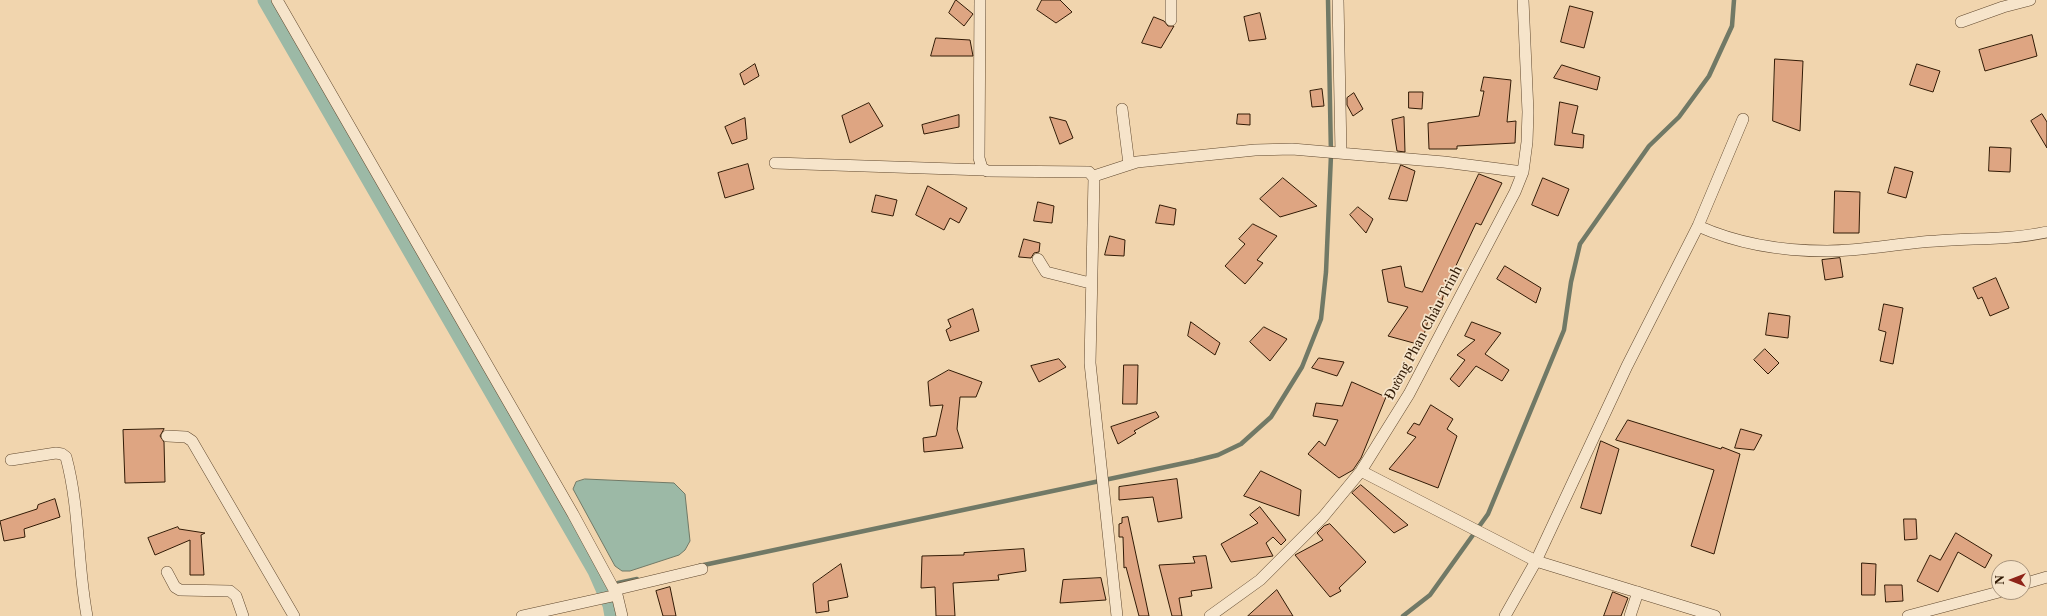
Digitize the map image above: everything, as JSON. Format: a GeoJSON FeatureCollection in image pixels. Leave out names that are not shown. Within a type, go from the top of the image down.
{"type":"FeatureCollection","features":[{"type":"Feature","properties":{"kind":"street"},"geometry":{"type":"LineString","coordinates":[[277,0],[573,514],[616,593],[622,616]]}},
{"type":"Feature","properties":{"kind":"street"},"geometry":{"type":"LineString","coordinates":[[980,0],[979,158],[984,170]]}},
{"type":"Feature","properties":{"kind":"street"},"geometry":{"type":"LineString","coordinates":[[1171,0],[1171,20]]}},
{"type":"Feature","properties":{"kind":"street"},"geometry":{"type":"LineString","coordinates":[[1338,0],[1339,152]]}},
{"type":"Feature","properties":{"kind":"street","name":"Đường Phan Châu Trinh"},"geometry":{"type":"LineString","coordinates":[[1210,616],[1260,580],[1323,517],[1360,471],[1409,394],[1515,192],[1523,172],[1527,142],[1528,112],[1523,0]]}},
{"type":"Feature","properties":{"kind":"street"},"geometry":{"type":"LineString","coordinates":[[1961,22],[2003,7],[2030,0]]}},
{"type":"Feature","properties":{"kind":"street"},"geometry":{"type":"LineString","coordinates":[[1122,109],[1129,164]]}},
{"type":"Feature","properties":{"kind":"street"},"geometry":{"type":"LineString","coordinates":[[1505,616],[1536,561],[1626,366],[1698,226],[1743,119]]}},
{"type":"Feature","properties":{"kind":"street"},"geometry":{"type":"LineString","coordinates":[[1094,176],[1129,164],[1151,160],[1292,148],[1444,162],[1523,172]]}},
{"type":"Feature","properties":{"kind":"street"},"geometry":{"type":"LineString","coordinates":[[775,163],[1088,172],[1094,176]]}},
{"type":"Feature","properties":{"kind":"street"},"geometry":{"type":"LineString","coordinates":[[1094,176],[1090,283],[1090,363],[1117,616]]}},
{"type":"Feature","properties":{"kind":"street"},"geometry":{"type":"LineString","coordinates":[[1698,226],[1722,237],[1764,246],[1827,251],[1934,241],[2025,237],[2047,232]]}},
{"type":"Feature","properties":{"kind":"street"},"geometry":{"type":"LineString","coordinates":[[1038,259],[1046,272],[1090,283]]}},
{"type":"Feature","properties":{"kind":"street"},"geometry":{"type":"LineString","coordinates":[[167,436],[186,438],[192,442],[294,616]]}},
{"type":"Feature","properties":{"kind":"street"},"geometry":{"type":"LineString","coordinates":[[11,460],[56,453],[62,454],[66,457],[75,497],[82,586],[87,616]]}},
{"type":"Feature","properties":{"kind":"street"},"geometry":{"type":"LineString","coordinates":[[1360,471],[1536,561],[1715,616]]}},
{"type":"Feature","properties":{"kind":"street"},"geometry":{"type":"LineString","coordinates":[[522,616],[591,601],[702,568]]}},
{"type":"Feature","properties":{"kind":"street"},"geometry":{"type":"LineString","coordinates":[[167,572],[175,586],[180,590],[230,591],[236,596],[243,616]]}},
{"type":"Feature","properties":{"kind":"street"},"geometry":{"type":"LineString","coordinates":[[2031,581],[2047,576]]}},
{"type":"Feature","properties":{"kind":"street"},"geometry":{"type":"LineString","coordinates":[[1630,616],[1638,592]]}},
{"type":"Feature","properties":{"kind":"street"},"geometry":{"type":"LineString","coordinates":[[1908,616],[1991,594]]}},
{"type":"Feature","properties":{"kind":"shaded area"},"geometry":{"type":"Polygon","coordinates":[[[585,479],[674,483],[685,494],[690,541],[685,550],[679,555],[630,571],[622,571],[615,566],[573,489],[576,482],[585,479]]]}},
{"type":"Feature","properties":{"kind":"building"},"geometry":{"type":"Polygon","coordinates":[[[956,0],[973,14],[964,26],[949,13],[956,0]]]}},
{"type":"Feature","properties":{"kind":"building"},"geometry":{"type":"Polygon","coordinates":[[[1042,0],[1060,0],[1072,12],[1056,23],[1037,10],[1042,0]]]}},
{"type":"Feature","properties":{"kind":"building"},"geometry":{"type":"Polygon","coordinates":[[[1570,6],[1593,12],[1584,48],[1561,42],[1570,6]]]}},
{"type":"Feature","properties":{"kind":"building"},"geometry":{"type":"Polygon","coordinates":[[[1260,13],[1266,39],[1249,41],[1244,17],[1260,13]]]}},
{"type":"Feature","properties":{"kind":"building"},"geometry":{"type":"Polygon","coordinates":[[[1154,17],[1164,21],[1168,26],[1174,26],[1161,48],[1142,43],[1154,17]]]}},
{"type":"Feature","properties":{"kind":"building"},"geometry":{"type":"Polygon","coordinates":[[[2032,35],[2037,56],[1985,71],[1979,50],[2032,35]]]}},
{"type":"Feature","properties":{"kind":"building"},"geometry":{"type":"Polygon","coordinates":[[[936,38],[970,40],[973,56],[931,56],[936,38]]]}},
{"type":"Feature","properties":{"kind":"building"},"geometry":{"type":"Polygon","coordinates":[[[1775,59],[1803,61],[1800,131],[1773,121],[1775,59]]]}},
{"type":"Feature","properties":{"kind":"building"},"geometry":{"type":"Polygon","coordinates":[[[755,64],[759,76],[744,85],[740,74],[755,64]]]}},
{"type":"Feature","properties":{"kind":"building"},"geometry":{"type":"Polygon","coordinates":[[[1917,64],[1940,71],[1933,92],[1910,85],[1917,64]]]}},
{"type":"Feature","properties":{"kind":"building"},"geometry":{"type":"Polygon","coordinates":[[[1562,65],[1600,77],[1597,90],[1554,78],[1562,65]]]}},
{"type":"Feature","properties":{"kind":"building"},"geometry":{"type":"Polygon","coordinates":[[[1484,77],[1511,80],[1507,122],[1516,121],[1515,143],[1457,146],[1457,149],[1429,149],[1428,123],[1479,116],[1484,91],[1481,91],[1484,77]]]}},
{"type":"Feature","properties":{"kind":"building"},"geometry":{"type":"Polygon","coordinates":[[[1322,89],[1324,106],[1312,107],[1310,91],[1322,89]]]}},
{"type":"Feature","properties":{"kind":"building"},"geometry":{"type":"Polygon","coordinates":[[[1409,92],[1423,92],[1422,109],[1409,108],[1409,92]]]}},
{"type":"Feature","properties":{"kind":"building"},"geometry":{"type":"Polygon","coordinates":[[[1354,93],[1363,109],[1353,116],[1347,105],[1347,98],[1354,93]]]}},
{"type":"Feature","properties":{"kind":"building"},"geometry":{"type":"Polygon","coordinates":[[[1560,102],[1578,106],[1572,133],[1584,135],[1583,148],[1555,145],[1560,102]]]}},
{"type":"Feature","properties":{"kind":"building"},"geometry":{"type":"Polygon","coordinates":[[[869,103],[883,126],[850,143],[842,116],[869,103]]]}},
{"type":"Feature","properties":{"kind":"building"},"geometry":{"type":"Polygon","coordinates":[[[1238,114],[1250,114],[1250,125],[1237,124],[1238,114]]]}},
{"type":"Feature","properties":{"kind":"building"},"geometry":{"type":"Polygon","coordinates":[[[2042,114],[2047,122],[2047,148],[2031,121],[2042,114]]]}},
{"type":"Feature","properties":{"kind":"building"},"geometry":{"type":"Polygon","coordinates":[[[959,115],[959,127],[924,134],[922,125],[959,115]]]}},
{"type":"Feature","properties":{"kind":"building"},"geometry":{"type":"Polygon","coordinates":[[[1050,117],[1066,121],[1073,138],[1060,144],[1050,117]]]}},
{"type":"Feature","properties":{"kind":"building"},"geometry":{"type":"Polygon","coordinates":[[[1404,117],[1405,152],[1397,151],[1392,120],[1404,117]]]}},
{"type":"Feature","properties":{"kind":"building"},"geometry":{"type":"Polygon","coordinates":[[[745,118],[747,139],[732,144],[725,127],[745,118]]]}},
{"type":"Feature","properties":{"kind":"building"},"geometry":{"type":"Polygon","coordinates":[[[1990,147],[2011,148],[2010,172],[1989,171],[1990,147]]]}},
{"type":"Feature","properties":{"kind":"building"},"geometry":{"type":"Polygon","coordinates":[[[748,164],[754,189],[725,198],[718,173],[748,164]]]}},
{"type":"Feature","properties":{"kind":"building"},"geometry":{"type":"Polygon","coordinates":[[[1401,165],[1415,171],[1407,201],[1389,199],[1401,165]]]}},
{"type":"Feature","properties":{"kind":"building"},"geometry":{"type":"Polygon","coordinates":[[[1895,167],[1913,172],[1906,198],[1888,193],[1895,167]]]}},
{"type":"Feature","properties":{"kind":"building"},"geometry":{"type":"Polygon","coordinates":[[[1479,174],[1502,183],[1481,225],[1476,223],[1445,289],[1438,316],[1430,314],[1421,345],[1388,336],[1408,307],[1388,302],[1382,270],[1401,266],[1405,287],[1422,292],[1479,174]]]}},
{"type":"Feature","properties":{"kind":"building"},"geometry":{"type":"Polygon","coordinates":[[[1283,178],[1317,206],[1280,217],[1260,199],[1283,178]]]}},
{"type":"Feature","properties":{"kind":"building"},"geometry":{"type":"Polygon","coordinates":[[[1543,178],[1569,189],[1558,216],[1532,205],[1543,178]]]}},
{"type":"Feature","properties":{"kind":"building"},"geometry":{"type":"Polygon","coordinates":[[[928,186],[967,208],[959,223],[950,218],[944,230],[916,215],[928,186]]]}},
{"type":"Feature","properties":{"kind":"building"},"geometry":{"type":"Polygon","coordinates":[[[1835,191],[1860,192],[1859,233],[1834,233],[1835,191]]]}},
{"type":"Feature","properties":{"kind":"building"},"geometry":{"type":"Polygon","coordinates":[[[876,195],[897,200],[893,216],[872,212],[876,195]]]}},
{"type":"Feature","properties":{"kind":"building"},"geometry":{"type":"Polygon","coordinates":[[[1038,202],[1054,206],[1052,223],[1034,221],[1038,202]]]}},
{"type":"Feature","properties":{"kind":"building"},"geometry":{"type":"Polygon","coordinates":[[[1160,205],[1176,209],[1174,225],[1156,223],[1160,205]]]}},
{"type":"Feature","properties":{"kind":"building"},"geometry":{"type":"Polygon","coordinates":[[[1358,207],[1373,219],[1366,233],[1350,215],[1358,207]]]}},
{"type":"Feature","properties":{"kind":"building"},"geometry":{"type":"Polygon","coordinates":[[[1253,224],[1277,236],[1257,260],[1263,263],[1245,284],[1225,266],[1245,244],[1239,239],[1253,224]]]}},
{"type":"Feature","properties":{"kind":"building"},"geometry":{"type":"Polygon","coordinates":[[[1110,236],[1125,240],[1124,256],[1105,255],[1110,236]]]}},
{"type":"Feature","properties":{"kind":"building"},"geometry":{"type":"Polygon","coordinates":[[[1024,239],[1040,243],[1039,252],[1034,253],[1031,258],[1019,257],[1024,239]]]}},
{"type":"Feature","properties":{"kind":"building"},"geometry":{"type":"Polygon","coordinates":[[[1840,258],[1843,277],[1825,280],[1822,260],[1840,258]]]}},
{"type":"Feature","properties":{"kind":"building"},"geometry":{"type":"Polygon","coordinates":[[[1505,266],[1541,288],[1536,303],[1497,279],[1505,266]]]}},
{"type":"Feature","properties":{"kind":"building"},"geometry":{"type":"Polygon","coordinates":[[[1996,278],[2009,308],[1990,316],[1982,297],[1978,299],[1973,288],[1996,278]]]}},
{"type":"Feature","properties":{"kind":"building"},"geometry":{"type":"Polygon","coordinates":[[[1884,304],[1903,308],[1893,364],[1880,361],[1886,332],[1879,330],[1884,304]]]}},
{"type":"Feature","properties":{"kind":"building"},"geometry":{"type":"Polygon","coordinates":[[[973,309],[979,331],[950,341],[946,330],[951,327],[948,320],[973,309]]]}},
{"type":"Feature","properties":{"kind":"building"},"geometry":{"type":"Polygon","coordinates":[[[1769,313],[1790,316],[1788,338],[1766,335],[1769,313]]]}},
{"type":"Feature","properties":{"kind":"building"},"geometry":{"type":"Polygon","coordinates":[[[1191,322],[1220,343],[1215,355],[1188,336],[1191,322]]]}},
{"type":"Feature","properties":{"kind":"building"},"geometry":{"type":"Polygon","coordinates":[[[1472,322],[1501,333],[1485,354],[1509,370],[1502,381],[1476,366],[1459,387],[1450,379],[1465,360],[1457,355],[1475,340],[1465,336],[1472,322]]]}},
{"type":"Feature","properties":{"kind":"building"},"geometry":{"type":"Polygon","coordinates":[[[1264,327],[1287,339],[1270,361],[1250,342],[1264,327]]]}},
{"type":"Feature","properties":{"kind":"building"},"geometry":{"type":"Polygon","coordinates":[[[1765,349],[1779,363],[1768,374],[1754,360],[1765,349]]]}},
{"type":"Feature","properties":{"kind":"building"},"geometry":{"type":"Polygon","coordinates":[[[1319,358],[1344,362],[1337,376],[1312,368],[1319,358]]]}},
{"type":"Feature","properties":{"kind":"building"},"geometry":{"type":"Polygon","coordinates":[[[1059,359],[1066,367],[1039,382],[1031,366],[1059,359]]]}},
{"type":"Feature","properties":{"kind":"building"},"geometry":{"type":"Polygon","coordinates":[[[1124,365],[1138,365],[1137,404],[1123,404],[1124,365]]]}},
{"type":"Feature","properties":{"kind":"building"},"geometry":{"type":"Polygon","coordinates":[[[949,370],[982,382],[976,397],[960,397],[957,429],[963,448],[924,452],[923,438],[936,436],[943,405],[930,406],[928,382],[949,370]]]}},
{"type":"Feature","properties":{"kind":"building"},"geometry":{"type":"Polygon","coordinates":[[[1352,382],[1386,397],[1361,458],[1353,470],[1339,478],[1308,454],[1319,441],[1325,446],[1338,420],[1313,416],[1316,403],[1342,406],[1352,382]]]}},
{"type":"Feature","properties":{"kind":"building"},"geometry":{"type":"Polygon","coordinates":[[[1431,405],[1453,419],[1447,429],[1457,436],[1438,488],[1389,469],[1416,437],[1407,433],[1414,423],[1419,425],[1431,405]]]}},
{"type":"Feature","properties":{"kind":"building"},"geometry":{"type":"Polygon","coordinates":[[[1156,412],[1159,417],[1134,431],[1136,433],[1118,444],[1111,427],[1156,412]]]}},
{"type":"Feature","properties":{"kind":"building"},"geometry":{"type":"Polygon","coordinates":[[[1628,420],[1721,449],[1722,447],[1740,454],[1714,554],[1691,546],[1714,470],[1616,440],[1628,420]]]}},
{"type":"Feature","properties":{"kind":"building"},"geometry":{"type":"Polygon","coordinates":[[[164,429],[160,436],[164,442],[165,482],[125,483],[123,430],[164,429]]]}},
{"type":"Feature","properties":{"kind":"building"},"geometry":{"type":"Polygon","coordinates":[[[1741,429],[1762,435],[1754,450],[1735,448],[1741,429]]]}},
{"type":"Feature","properties":{"kind":"building"},"geometry":{"type":"Polygon","coordinates":[[[1601,441],[1619,449],[1601,514],[1581,508],[1601,441]]]}},
{"type":"Feature","properties":{"kind":"building"},"geometry":{"type":"Polygon","coordinates":[[[1261,471],[1301,490],[1299,516],[1244,496],[1261,471]]]}},
{"type":"Feature","properties":{"kind":"building"},"geometry":{"type":"Polygon","coordinates":[[[1177,479],[1182,518],[1158,522],[1153,497],[1119,500],[1119,487],[1177,479]]]}},
{"type":"Feature","properties":{"kind":"building"},"geometry":{"type":"Polygon","coordinates":[[[1361,485],[1408,525],[1394,533],[1352,493],[1361,485]]]}},
{"type":"Feature","properties":{"kind":"building"},"geometry":{"type":"Polygon","coordinates":[[[55,499],[60,517],[24,529],[25,537],[4,541],[0,521],[37,509],[38,505],[55,499]]]}},
{"type":"Feature","properties":{"kind":"building"},"geometry":{"type":"Polygon","coordinates":[[[1260,507],[1286,540],[1281,545],[1273,537],[1266,543],[1273,556],[1231,562],[1221,544],[1258,523],[1250,515],[1260,507]]]}},
{"type":"Feature","properties":{"kind":"building"},"geometry":{"type":"Polygon","coordinates":[[[1128,517],[1149,616],[1139,616],[1126,567],[1124,568],[1123,537],[1119,537],[1119,524],[1122,523],[1122,518],[1128,517]]]}},
{"type":"Feature","properties":{"kind":"building"},"geometry":{"type":"Polygon","coordinates":[[[1904,519],[1916,519],[1917,539],[1905,540],[1904,519]]]}},
{"type":"Feature","properties":{"kind":"building"},"geometry":{"type":"Polygon","coordinates":[[[1330,524],[1366,562],[1339,588],[1341,591],[1330,597],[1295,555],[1323,540],[1317,533],[1324,526],[1330,524]]]}},
{"type":"Feature","properties":{"kind":"building"},"geometry":{"type":"Polygon","coordinates":[[[178,527],[179,529],[205,533],[201,535],[204,575],[190,575],[190,540],[155,555],[148,538],[178,527]]]}},
{"type":"Feature","properties":{"kind":"building"},"geometry":{"type":"Polygon","coordinates":[[[1956,533],[1992,555],[1985,568],[1958,552],[1938,592],[1917,581],[1930,555],[1940,560],[1956,533]]]}},
{"type":"Feature","properties":{"kind":"building"},"geometry":{"type":"Polygon","coordinates":[[[1024,549],[1026,571],[998,575],[999,580],[953,583],[955,616],[936,616],[935,587],[921,588],[922,556],[964,555],[964,553],[1024,549]]]}},
{"type":"Feature","properties":{"kind":"building"},"geometry":{"type":"Polygon","coordinates":[[[1206,556],[1212,588],[1191,591],[1192,596],[1179,598],[1182,616],[1172,616],[1159,565],[1195,563],[1193,557],[1206,556]]]}},
{"type":"Feature","properties":{"kind":"building"},"geometry":{"type":"Polygon","coordinates":[[[1862,563],[1876,564],[1875,595],[1862,595],[1862,563]]]}},
{"type":"Feature","properties":{"kind":"building"},"geometry":{"type":"Polygon","coordinates":[[[841,564],[848,597],[828,601],[829,611],[816,613],[813,584],[841,564]]]}},
{"type":"Feature","properties":{"kind":"building"},"geometry":{"type":"Polygon","coordinates":[[[1101,578],[1106,600],[1060,603],[1063,580],[1101,578]]]}},
{"type":"Feature","properties":{"kind":"building"},"geometry":{"type":"Polygon","coordinates":[[[1885,585],[1902,585],[1903,601],[1886,602],[1885,585]]]}},
{"type":"Feature","properties":{"kind":"building"},"geometry":{"type":"Polygon","coordinates":[[[670,587],[676,616],[663,616],[656,591],[670,587]]]}},
{"type":"Feature","properties":{"kind":"building"},"geometry":{"type":"Polygon","coordinates":[[[1277,590],[1293,616],[1248,616],[1277,590]]]}},
{"type":"Feature","properties":{"kind":"building"},"geometry":{"type":"Polygon","coordinates":[[[1613,592],[1628,598],[1621,616],[1604,616],[1613,592]]]}},
{"type":"Feature","properties":{"kind":"waterway"},"geometry":{"type":"LineString","coordinates":[[265,0],[595,571],[610,605],[612,616]]}},
{"type":"Feature","properties":{"kind":"waterway"},"geometry":{"type":"LineString","coordinates":[[699,566],[1194,461],[1218,455],[1241,444],[1271,417],[1302,367],[1321,319],[1326,272],[1331,155],[1328,0]]}},
{"type":"Feature","properties":{"kind":"waterway"},"geometry":{"type":"LineString","coordinates":[[1403,616],[1430,595],[1488,514],[1564,330],[1571,282],[1580,244],[1649,146],[1679,117],[1709,76],[1732,26],[1734,0]]}},
{"type":"Feature","properties":{"kind":"waterway"},"geometry":{"type":"LineString","coordinates":[[618,583],[637,579]]}},
{"type":"Feature","properties":{"kind":"waterway"},"geometry":{"type":"LineString","coordinates":[[602,586],[607,585]]}}]}
